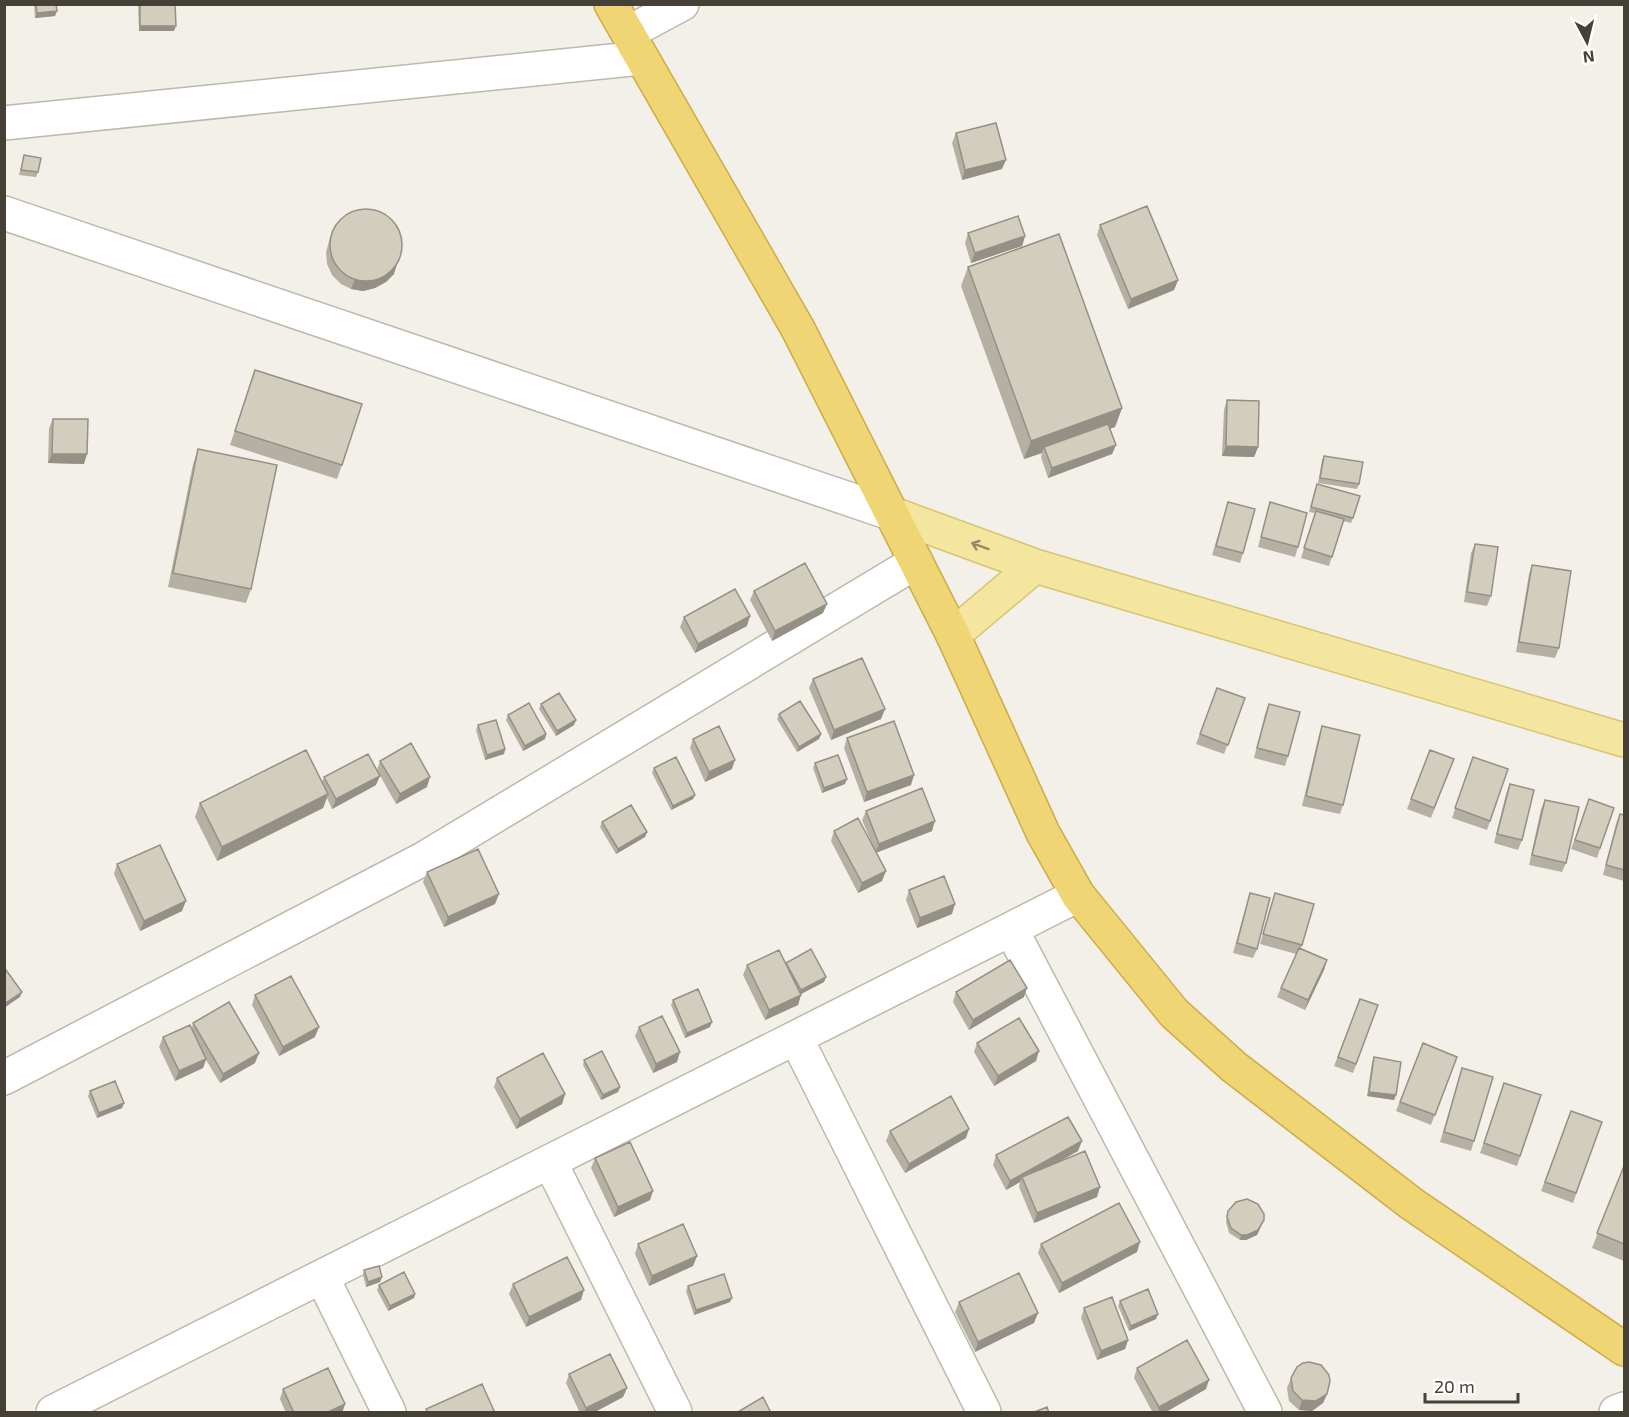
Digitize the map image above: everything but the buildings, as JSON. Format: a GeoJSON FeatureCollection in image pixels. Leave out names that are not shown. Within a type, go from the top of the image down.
{"type":"FeatureCollection","features":[{"type":"Feature","properties":{"kind":"highway"},"geometry":{"type":"LineString","coordinates":[[610,4],[798,329],[953,635],[1043,833],[1078,895],[1174,1013],[1234,1067],[1412,1204],[1624,1349]]}},
{"type":"Feature","properties":{"kind":"main road"},"geometry":{"type":"LineString","coordinates":[[893,514],[1035,566],[1624,740]]}},
{"type":"Feature","properties":{"kind":"main road"},"geometry":{"type":"LineString","coordinates":[[953,635],[1035,566]]}},
{"type":"Feature","properties":{"kind":"street"},"geometry":{"type":"LineString","coordinates":[[4,123],[634,45],[682,4]]}},
{"type":"Feature","properties":{"kind":"street"},"geometry":{"type":"LineString","coordinates":[[4,213],[893,514]]}},
{"type":"Feature","properties":{"kind":"street"},"geometry":{"type":"LineString","coordinates":[[4,1078],[425,858],[916,562]]}},
{"type":"Feature","properties":{"kind":"street"},"geometry":{"type":"LineString","coordinates":[[53,1413],[91,1404],[322,1277],[1078,895]]}},
{"type":"Feature","properties":{"kind":"street"},"geometry":{"type":"LineString","coordinates":[[1011,929],[1265,1413]]}},
{"type":"Feature","properties":{"kind":"street"},"geometry":{"type":"LineString","coordinates":[[796,1038],[984,1413]]}},
{"type":"Feature","properties":{"kind":"street"},"geometry":{"type":"LineString","coordinates":[[550,1162],[675,1413]]}},
{"type":"Feature","properties":{"kind":"street"},"geometry":{"type":"LineString","coordinates":[[322,1277],[389,1413]]}},
{"type":"Feature","properties":{"kind":"street"},"geometry":{"type":"LineString","coordinates":[[1616,1413],[1624,1408]]}}]}
